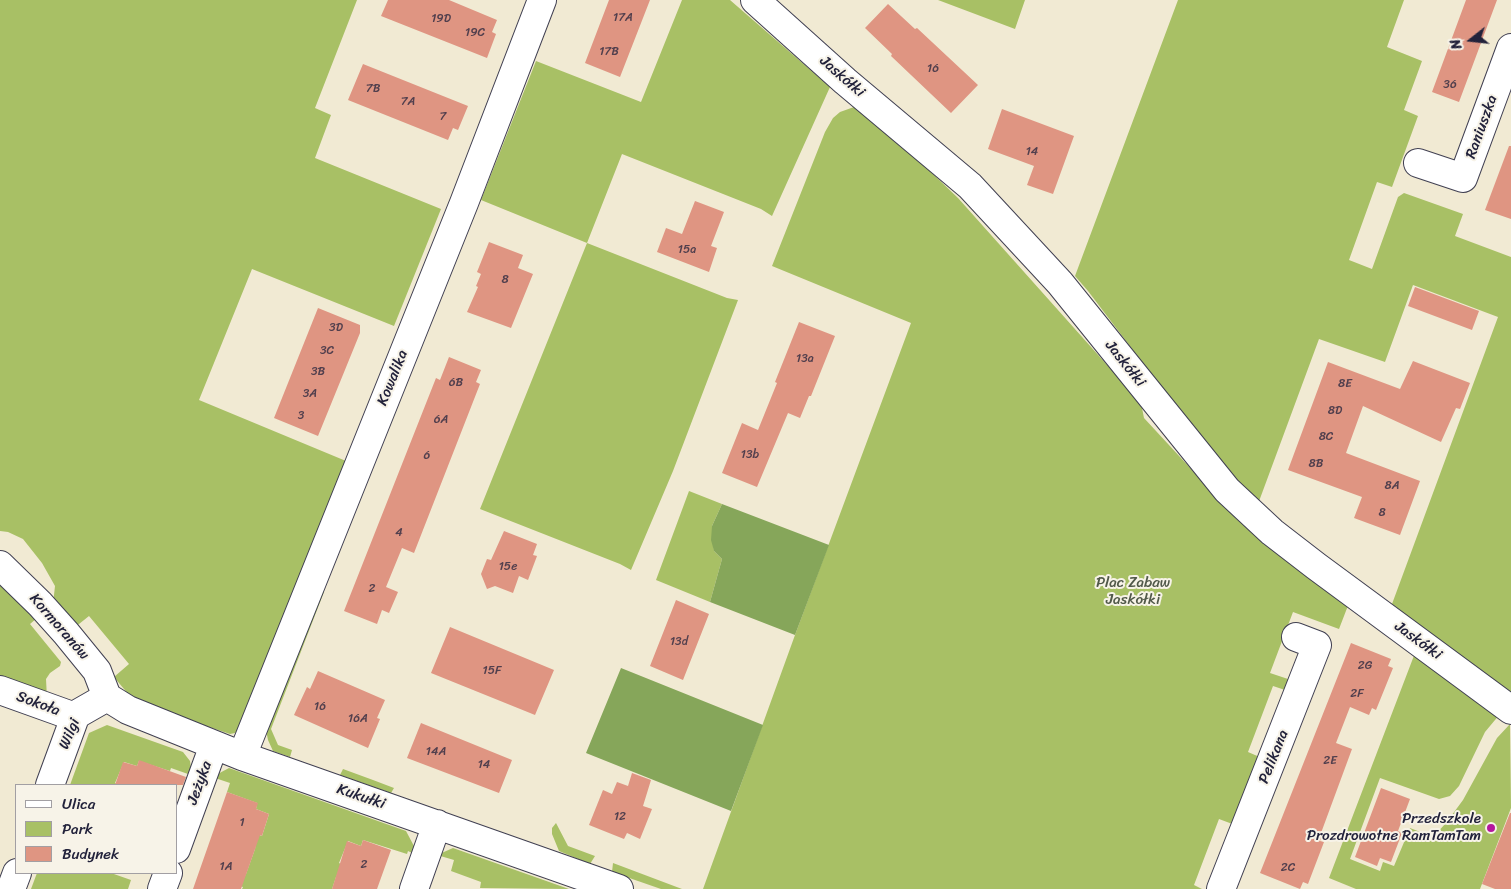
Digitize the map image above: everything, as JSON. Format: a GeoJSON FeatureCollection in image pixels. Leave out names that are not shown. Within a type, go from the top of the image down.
{"type":"FeatureCollection","features":[{"type":"Feature","properties":{"kind":"street","name":"Kowalika"},"geometry":{"type":"LineString","coordinates":[[242,756],[464,203],[542,0]]}},
{"type":"Feature","properties":{"kind":"street","name":"Jaskółki"},"geometry":{"type":"LineString","coordinates":[[755,0],[845,81],[970,186],[1060,283],[1226,490],[1272,532],[1316,566],[1511,710]]}},
{"type":"Feature","properties":{"kind":"street","name":"Raniuszka"},"geometry":{"type":"LineString","coordinates":[[1418,163],[1462,178],[1511,48]]}},
{"type":"Feature","properties":{"kind":"street","name":"Kormoranów"},"geometry":{"type":"LineString","coordinates":[[0,565],[34,597],[66,633],[97,671],[107,696]]}},
{"type":"Feature","properties":{"kind":"street","name":"Pelikana"},"geometry":{"type":"LineString","coordinates":[[1221,889],[1317,645],[1296,637]]}},
{"type":"Feature","properties":{"kind":"street","name":"Sokoła"},"geometry":{"type":"LineString","coordinates":[[0,690],[76,717]]}},
{"type":"Feature","properties":{"kind":"street","name":"Kukułki"},"geometry":{"type":"LineString","coordinates":[[107,696],[128,710],[242,756],[619,889]]}},
{"type":"Feature","properties":{"kind":"street","name":"Wilgi"},"geometry":{"type":"LineString","coordinates":[[50,784],[79,712],[107,696]]}},
{"type":"Feature","properties":{"kind":"street","name":"Jeżyka"},"geometry":{"type":"LineString","coordinates":[[178,844],[214,745]]}},
{"type":"Feature","properties":{"kind":"street"},"geometry":{"type":"LineString","coordinates":[[414,889],[437,824]]}},
{"type":"Feature","properties":{"kind":"street"},"geometry":{"type":"LineString","coordinates":[[11,889],[17,874]]}},
{"type":"Feature","properties":{"kind":"street"},"geometry":{"type":"LineString","coordinates":[[162,889],[168,874]]}},
{"type":"Feature","properties":{"kind":"green space"},"geometry":{"type":"Polygon","coordinates":[[[0,0],[357,0],[315,108],[331,115],[315,158],[441,209],[394,326],[252,269],[199,400],[346,461],[240,729],[235,733],[230,734],[146,706],[129,695],[114,677],[129,664],[89,616],[74,628],[53,604],[55,586],[42,563],[23,539],[8,532],[0,531],[0,0]]]}},
{"type":"Feature","properties":{"kind":"green space"},"geometry":{"type":"Polygon","coordinates":[[[682,0],[730,0],[830,87],[772,216],[761,209],[622,154],[587,243],[481,200],[536,61],[641,102],[682,0]]]}},
{"type":"Feature","properties":{"kind":"green space"},"geometry":{"type":"Polygon","coordinates":[[[938,0],[1025,0],[1015,29],[938,0]]]}},
{"type":"Feature","properties":{"kind":"green space"},"geometry":{"type":"Polygon","coordinates":[[[1178,0],[1404,0],[1387,47],[1422,61],[1404,110],[1418,116],[1392,187],[1377,182],[1349,260],[1372,269],[1398,197],[1404,193],[1463,214],[1455,236],[1511,257],[1511,698],[1392,604],[1498,317],[1413,285],[1385,362],[1319,339],[1258,504],[1224,470],[1075,276],[1178,0]]]}},
{"type":"Feature","properties":{"kind":"green space","name":"Plac Zabaw Jaskółki"},"geometry":{"type":"Polygon","coordinates":[[[854,107],[888,131],[958,198],[1141,403],[1144,418],[1205,484],[1349,603],[1339,629],[1293,612],[1270,673],[1294,681],[1288,691],[1273,686],[1248,752],[1262,758],[1235,825],[1219,819],[1194,885],[1202,889],[703,889],[911,323],[772,266],[825,132],[833,118],[840,112],[854,107]]]}},
{"type":"Feature","properties":{"kind":"green space"},"geometry":{"type":"Polygon","coordinates":[[[587,243],[727,298],[738,300],[673,471],[631,570],[480,509],[587,243]]]}},
{"type":"Feature","properties":{"kind":"green space"},"geometry":{"type":"Polygon","coordinates":[[[689,491],[722,504],[712,526],[714,551],[722,559],[710,602],[656,580],[689,491]]]}},
{"type":"Feature","properties":{"kind":"green space"},"geometry":{"type":"Polygon","coordinates":[[[722,504],[829,545],[795,635],[710,602],[722,559],[714,551],[711,540],[712,526],[722,504]]]}},
{"type":"Feature","properties":{"kind":"green space"},"geometry":{"type":"Polygon","coordinates":[[[0,580],[37,618],[30,624],[61,662],[60,666],[50,673],[46,679],[47,698],[0,680],[0,580]]]}},
{"type":"Feature","properties":{"kind":"green space"},"geometry":{"type":"Polygon","coordinates":[[[320,591],[324,592],[271,729],[278,745],[292,750],[290,757],[273,751],[268,740],[265,725],[320,591]]]}},
{"type":"Feature","properties":{"kind":"green space"},"geometry":{"type":"Polygon","coordinates":[[[1415,653],[1500,714],[1485,732],[1459,786],[1450,796],[1439,799],[1380,778],[1350,859],[1380,871],[1383,862],[1394,866],[1410,828],[1433,837],[1463,800],[1497,738],[1510,724],[1511,808],[1480,889],[1356,889],[1329,878],[1415,653]]]}},
{"type":"Feature","properties":{"kind":"green space"},"geometry":{"type":"Polygon","coordinates":[[[621,668],[763,725],[731,811],[586,753],[621,668]]]}},
{"type":"Feature","properties":{"kind":"green space"},"geometry":{"type":"Polygon","coordinates":[[[107,725],[183,752],[190,761],[191,768],[188,774],[171,768],[170,771],[139,761],[137,766],[124,762],[115,783],[118,784],[70,784],[89,733],[107,725]]]}},
{"type":"Feature","properties":{"kind":"green space"},"geometry":{"type":"Polygon","coordinates":[[[229,768],[406,831],[415,848],[412,853],[408,851],[407,854],[363,840],[361,846],[348,841],[339,863],[343,865],[332,889],[242,889],[243,887],[239,886],[246,874],[255,849],[257,834],[262,836],[269,814],[256,809],[257,803],[227,792],[230,783],[212,777],[229,768]]]}},
{"type":"Feature","properties":{"kind":"green space"},"geometry":{"type":"Polygon","coordinates":[[[343,769],[394,788],[391,793],[340,775],[343,769]]]}},
{"type":"Feature","properties":{"kind":"green space"},"geometry":{"type":"Polygon","coordinates":[[[556,823],[568,846],[595,856],[590,864],[559,851],[552,834],[552,828],[556,823]]]}},
{"type":"Feature","properties":{"kind":"green space"},"geometry":{"type":"Polygon","coordinates":[[[453,848],[569,889],[480,888],[481,882],[451,871],[454,860],[437,855],[453,848]]]}},
{"type":"Feature","properties":{"kind":"green space"},"geometry":{"type":"Polygon","coordinates":[[[613,863],[682,889],[661,889],[612,872],[613,863]]]}},
{"type":"Feature","properties":{"kind":"green space"},"geometry":{"type":"Polygon","coordinates":[[[37,874],[114,874],[131,880],[128,889],[31,889],[37,874]]]}},
{"type":"Feature","properties":{"kind":"building"},"geometry":{"type":"Polygon","coordinates":[[[388,0],[449,0],[497,20],[492,32],[496,34],[487,58],[381,16],[388,0]]]}},
{"type":"Feature","properties":{"kind":"building"},"geometry":{"type":"Polygon","coordinates":[[[609,0],[650,0],[620,77],[585,63],[609,0]]]}},
{"type":"Feature","properties":{"kind":"building"},"geometry":{"type":"Polygon","coordinates":[[[1466,0],[1497,0],[1459,102],[1432,92],[1466,0]]]}},
{"type":"Feature","properties":{"kind":"building"},"geometry":{"type":"Polygon","coordinates":[[[888,4],[915,29],[917,28],[978,85],[951,113],[891,56],[892,54],[865,28],[888,4]]]}},
{"type":"Feature","properties":{"kind":"building"},"geometry":{"type":"Polygon","coordinates":[[[363,64],[468,106],[458,130],[453,128],[448,140],[348,100],[363,64]]]}},
{"type":"Feature","properties":{"kind":"building"},"geometry":{"type":"Polygon","coordinates":[[[1002,109],[1074,136],[1053,194],[1027,185],[1034,166],[988,149],[1002,109]]]}},
{"type":"Feature","properties":{"kind":"building"},"geometry":{"type":"Polygon","coordinates":[[[1509,146],[1511,146],[1511,219],[1485,210],[1509,146]]]}},
{"type":"Feature","properties":{"kind":"building"},"geometry":{"type":"Polygon","coordinates":[[[695,201],[724,212],[711,246],[717,248],[709,272],[657,252],[666,228],[682,234],[695,201]]]}},
{"type":"Feature","properties":{"kind":"building"},"geometry":{"type":"Polygon","coordinates":[[[489,242],[523,255],[518,268],[533,274],[511,328],[467,312],[478,287],[476,286],[481,274],[477,272],[489,242]]]}},
{"type":"Feature","properties":{"kind":"building"},"geometry":{"type":"Polygon","coordinates":[[[1415,287],[1479,311],[1472,330],[1408,306],[1415,287]]]}},
{"type":"Feature","properties":{"kind":"building"},"geometry":{"type":"Polygon","coordinates":[[[318,308],[360,325],[360,333],[318,436],[274,418],[318,308]]]}},
{"type":"Feature","properties":{"kind":"building"},"geometry":{"type":"Polygon","coordinates":[[[799,322],[835,336],[800,418],[788,413],[757,487],[722,473],[742,423],[758,430],[799,322]]]}},
{"type":"Feature","properties":{"kind":"building"},"geometry":{"type":"Polygon","coordinates":[[[449,357],[481,370],[476,382],[480,384],[414,553],[402,548],[386,587],[398,592],[389,613],[382,610],[377,624],[344,611],[436,378],[440,380],[449,357]]]}},
{"type":"Feature","properties":{"kind":"building"},"geometry":{"type":"Polygon","coordinates":[[[1413,361],[1470,383],[1460,409],[1456,408],[1441,442],[1363,406],[1346,453],[1420,481],[1400,535],[1354,518],[1362,497],[1288,470],[1328,362],[1400,389],[1413,361]]]}},
{"type":"Feature","properties":{"kind":"building"},"geometry":{"type":"Polygon","coordinates":[[[504,531],[537,544],[533,555],[537,556],[528,580],[519,576],[513,593],[495,586],[487,589],[481,574],[487,559],[491,560],[504,531]]]}},
{"type":"Feature","properties":{"kind":"building"},"geometry":{"type":"Polygon","coordinates":[[[676,600],[709,614],[683,680],[650,666],[676,600]]]}},
{"type":"Feature","properties":{"kind":"building"},"geometry":{"type":"Polygon","coordinates":[[[450,627],[554,670],[535,715],[431,673],[450,627]]]}},
{"type":"Feature","properties":{"kind":"building"},"geometry":{"type":"Polygon","coordinates":[[[1351,643],[1391,659],[1388,666],[1393,668],[1376,710],[1372,708],[1369,715],[1350,707],[1336,743],[1352,749],[1321,833],[1320,841],[1324,842],[1308,884],[1303,882],[1300,889],[1260,873],[1351,643]]]}},
{"type":"Feature","properties":{"kind":"building"},"geometry":{"type":"Polygon","coordinates":[[[318,671],[385,700],[377,718],[380,719],[368,748],[294,715],[307,687],[310,689],[318,671]]]}},
{"type":"Feature","properties":{"kind":"building"},"geometry":{"type":"Polygon","coordinates":[[[421,723],[512,760],[499,793],[407,758],[421,723]]]}},
{"type":"Feature","properties":{"kind":"building"},"geometry":{"type":"Polygon","coordinates":[[[139,760],[186,777],[183,785],[115,784],[123,762],[137,766],[139,760]]]}},
{"type":"Feature","properties":{"kind":"building"},"geometry":{"type":"Polygon","coordinates":[[[632,773],[651,780],[643,806],[652,809],[640,839],[627,833],[624,839],[589,825],[603,790],[612,794],[617,782],[628,786],[632,773]]]}},
{"type":"Feature","properties":{"kind":"building"},"geometry":{"type":"Polygon","coordinates":[[[1381,788],[1410,799],[1398,831],[1402,833],[1391,862],[1380,858],[1377,866],[1355,857],[1381,788]]]}},
{"type":"Feature","properties":{"kind":"building"},"geometry":{"type":"Polygon","coordinates":[[[227,792],[258,803],[256,809],[269,814],[262,836],[260,835],[241,889],[193,889],[227,792]]]}},
{"type":"Feature","properties":{"kind":"building"},"geometry":{"type":"Polygon","coordinates":[[[1510,813],[1511,889],[1495,889],[1482,884],[1510,813]]]}},
{"type":"Feature","properties":{"kind":"building"},"geometry":{"type":"Polygon","coordinates":[[[363,840],[391,850],[377,889],[332,889],[347,841],[361,846],[363,840]]]}},
{"type":"Feature","properties":{"kind":"place","name":"Przedszkole Prozdrowotne RamTamTam"},"geometry":{"type":"Point","coordinates":[1491,828]}}]}
